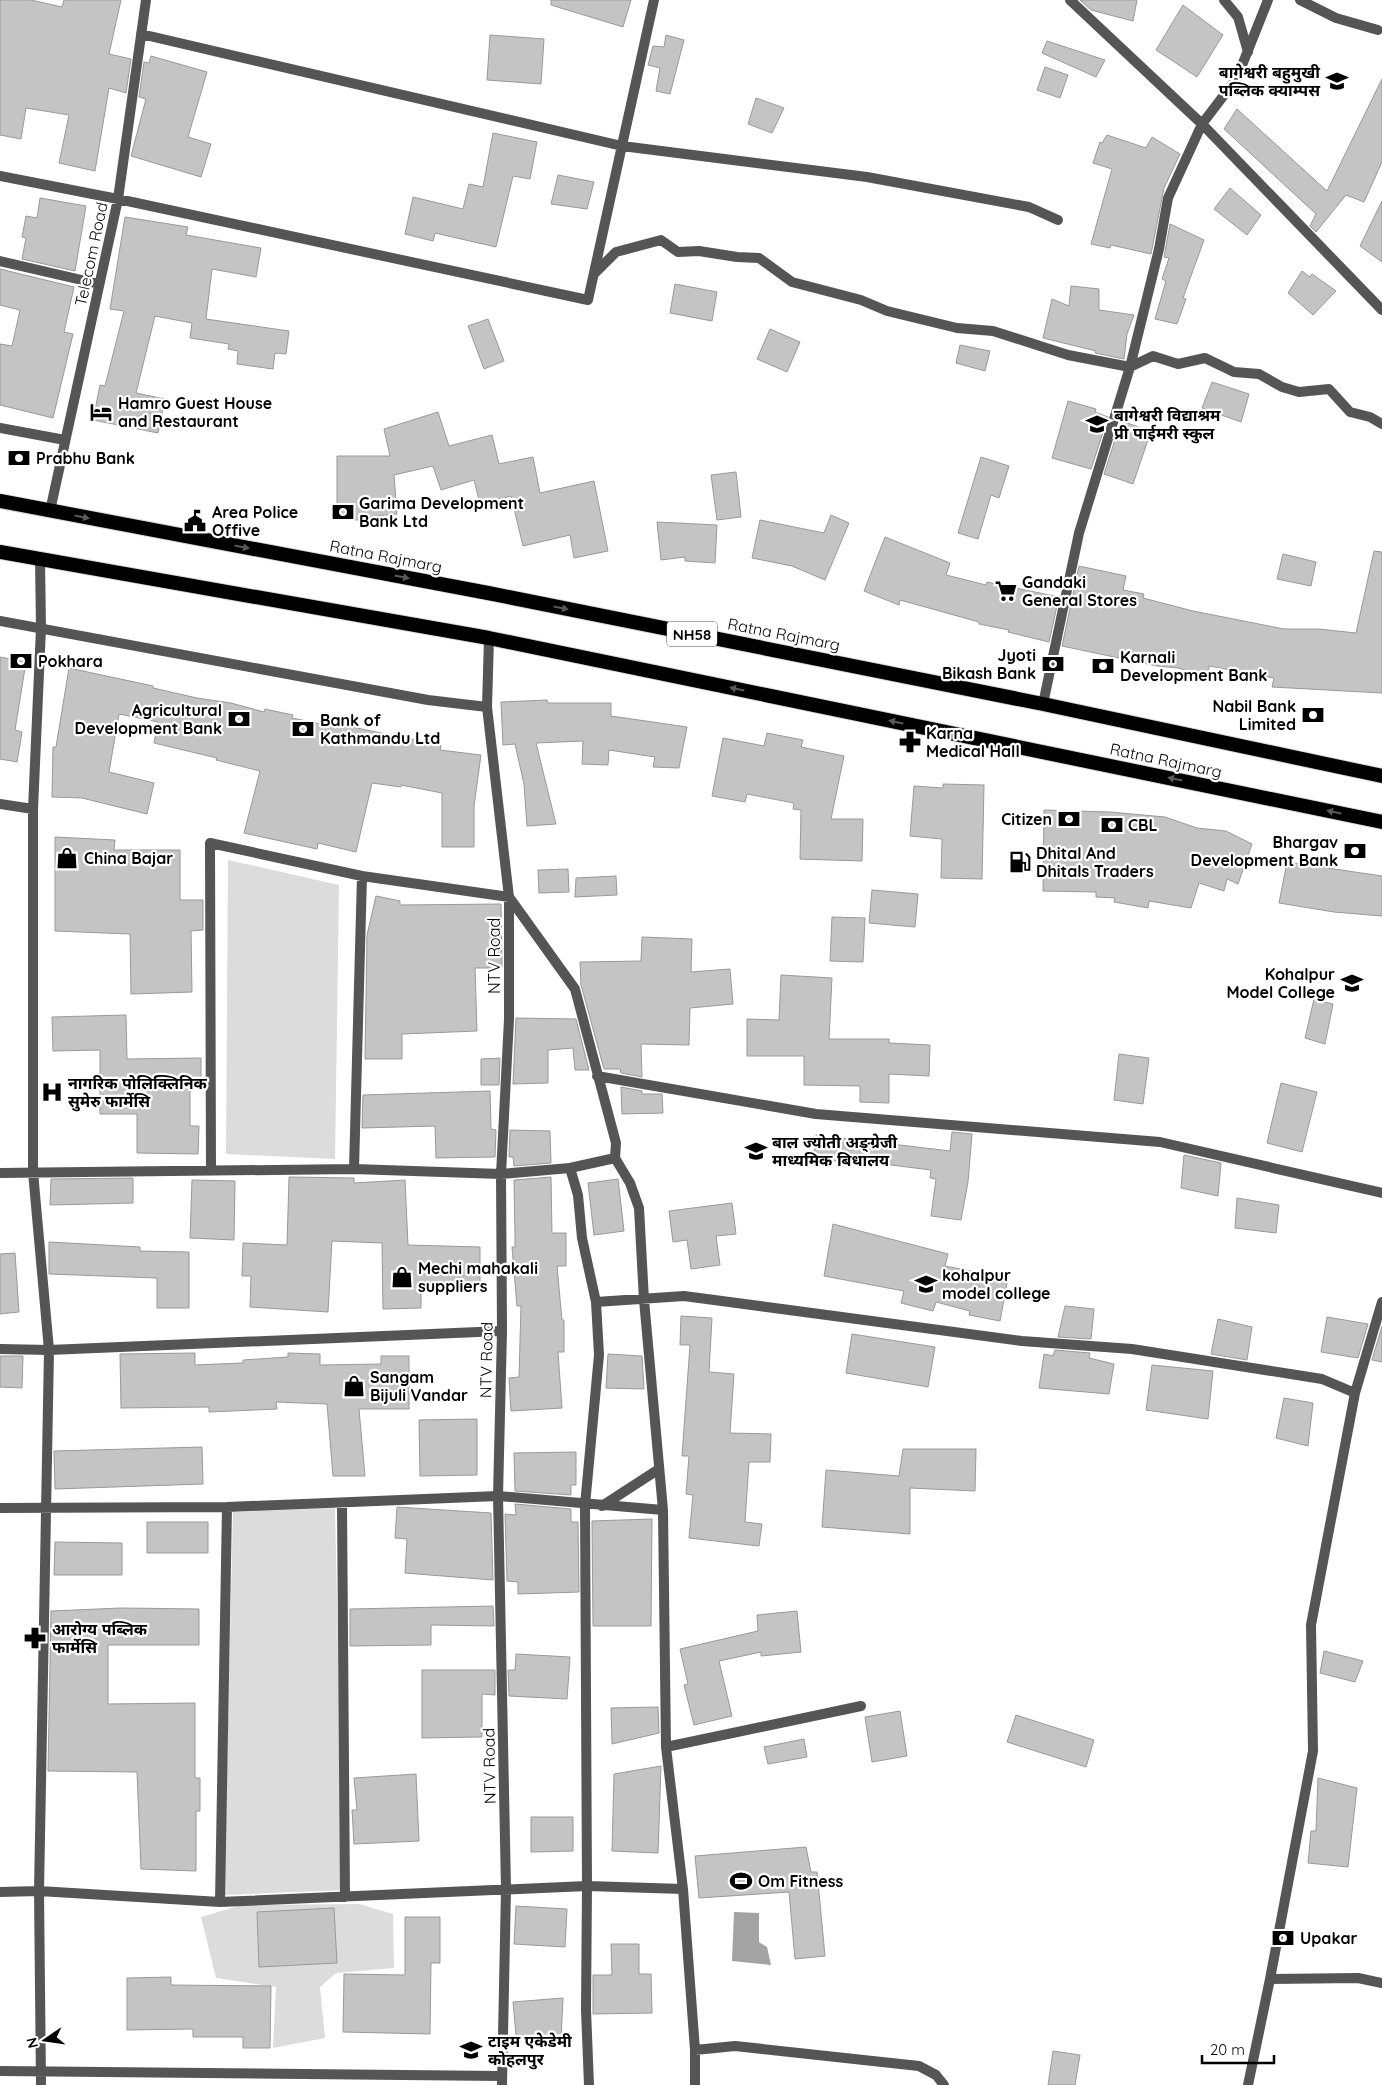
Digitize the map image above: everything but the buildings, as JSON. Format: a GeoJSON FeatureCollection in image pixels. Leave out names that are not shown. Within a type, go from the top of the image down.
{"type":"FeatureCollection","features":[{"type":"Feature","properties":{"kind":"highway","name":"Ratna Rajmarg"},"geometry":{"type":"LineString","coordinates":[[0,501],[488,593],[1043,704],[1382,776]]}},
{"type":"Feature","properties":{"kind":"highway","name":"Ratna Rajmarg"},"geometry":{"type":"LineString","coordinates":[[0,552],[489,638],[1382,822]]}},
{"type":"Feature","properties":{"kind":"street","name":"Telecom Road"},"geometry":{"type":"LineString","coordinates":[[50,511],[118,199],[146,0]]}},
{"type":"Feature","properties":{"kind":"street"},"geometry":{"type":"LineString","coordinates":[[0,176],[118,199],[588,300],[654,0]]}},
{"type":"Feature","properties":{"kind":"street"},"geometry":{"type":"LineString","coordinates":[[1070,0],[1202,124],[1382,310]]}},
{"type":"Feature","properties":{"kind":"street"},"geometry":{"type":"LineString","coordinates":[[1224,0],[1238,17],[1248,52]]}},
{"type":"Feature","properties":{"kind":"street"},"geometry":{"type":"LineString","coordinates":[[1043,704],[1080,532],[1130,367],[1159,249],[1168,198],[1202,124],[1237,78],[1268,0]]}},
{"type":"Feature","properties":{"kind":"street"},"geometry":{"type":"LineString","coordinates":[[1300,0],[1336,18],[1378,30]]}},
{"type":"Feature","properties":{"kind":"street"},"geometry":{"type":"LineString","coordinates":[[141,34],[622,146],[868,177],[1029,207],[1058,220]]}},
{"type":"Feature","properties":{"kind":"street"},"geometry":{"type":"LineString","coordinates":[[594,274],[616,252],[661,240],[678,252],[699,251],[737,258],[759,258],[792,282],[861,300],[887,311],[957,328],[993,331],[1068,355],[1130,367],[1153,356],[1178,364],[1205,358],[1234,372],[1260,374],[1282,387],[1298,392],[1329,389],[1350,412],[1370,417],[1382,424]]}},
{"type":"Feature","properties":{"kind":"street"},"geometry":{"type":"LineString","coordinates":[[0,262],[99,284]]}},
{"type":"Feature","properties":{"kind":"street"},"geometry":{"type":"LineString","coordinates":[[0,428],[65,440]]}},
{"type":"Feature","properties":{"kind":"street"},"geometry":{"type":"LineString","coordinates":[[40,560],[42,628],[33,809],[33,1172],[49,1350],[38,1891],[41,2085]]}},
{"type":"Feature","properties":{"kind":"street"},"geometry":{"type":"LineString","coordinates":[[0,621],[428,700],[487,707]]}},
{"type":"Feature","properties":{"kind":"street","name":"NTV Road"},"geometry":{"type":"LineString","coordinates":[[489,638],[487,707],[509,897],[509,1019],[501,1174],[502,1331],[498,1496],[506,1889],[502,2080]]}},
{"type":"Feature","properties":{"kind":"street"},"geometry":{"type":"LineString","coordinates":[[0,804],[33,809]]}},
{"type":"Feature","properties":{"kind":"street"},"geometry":{"type":"LineString","coordinates":[[211,1170],[210,843],[362,876],[509,897],[575,988],[616,1143],[614,1158],[630,1183],[639,1208],[644,1300],[663,1510],[666,1747],[683,1889],[695,2050],[695,2085]]}},
{"type":"Feature","properties":{"kind":"street"},"geometry":{"type":"LineString","coordinates":[[354,1169],[362,876]]}},
{"type":"Feature","properties":{"kind":"street"},"geometry":{"type":"LineString","coordinates":[[597,1076],[816,1114],[1160,1142],[1382,1194]]}},
{"type":"Feature","properties":{"kind":"street"},"geometry":{"type":"LineString","coordinates":[[0,1173],[354,1169],[501,1174],[570,1168],[614,1158]]}},
{"type":"Feature","properties":{"kind":"street"},"geometry":{"type":"LineString","coordinates":[[570,1168],[578,1195],[582,1238],[596,1302],[599,1355],[585,1505],[586,2010],[589,2085]]}},
{"type":"Feature","properties":{"kind":"street"},"geometry":{"type":"LineString","coordinates":[[596,1302],[684,1296],[1022,1341],[1132,1349],[1322,1379],[1355,1393]]}},
{"type":"Feature","properties":{"kind":"street"},"geometry":{"type":"LineString","coordinates":[[1248,2085],[1313,1751],[1311,1625],[1355,1393],[1382,1302]]}},
{"type":"Feature","properties":{"kind":"street"},"geometry":{"type":"LineString","coordinates":[[0,1349],[49,1350],[502,1331]]}},
{"type":"Feature","properties":{"kind":"street"},"geometry":{"type":"LineString","coordinates":[[602,1506],[659,1469]]}},
{"type":"Feature","properties":{"kind":"street"},"geometry":{"type":"LineString","coordinates":[[0,1508],[227,1507],[342,1504],[498,1496],[585,1505],[663,1510]]}},
{"type":"Feature","properties":{"kind":"street"},"geometry":{"type":"LineString","coordinates":[[342,1504],[345,1897]]}},
{"type":"Feature","properties":{"kind":"street"},"geometry":{"type":"LineString","coordinates":[[220,1902],[227,1507]]}},
{"type":"Feature","properties":{"kind":"street"},"geometry":{"type":"LineString","coordinates":[[666,1747],[861,1706]]}},
{"type":"Feature","properties":{"kind":"street"},"geometry":{"type":"LineString","coordinates":[[0,1892],[38,1891],[220,1902],[587,1886],[683,1889]]}},
{"type":"Feature","properties":{"kind":"street"},"geometry":{"type":"LineString","coordinates":[[1270,1979],[1358,1978],[1382,1983]]}},
{"type":"Feature","properties":{"kind":"street"},"geometry":{"type":"LineString","coordinates":[[695,2050],[735,2046],[920,2066],[936,2075],[944,2085]]}},
{"type":"Feature","properties":{"kind":"street"},"geometry":{"type":"LineString","coordinates":[[0,2070],[502,2080]]}},
{"type":"Feature","properties":{"kind":"shaded area"},"geometry":{"type":"Polygon","coordinates":[[[228,860],[339,885],[335,1159],[226,1154],[228,860]]]}},
{"type":"Feature","properties":{"kind":"shaded area"},"geometry":{"type":"Polygon","coordinates":[[[335,1508],[343,1890],[224,1895],[233,1512],[335,1508]]]}},
{"type":"Feature","properties":{"kind":"shaded area"},"geometry":{"type":"Polygon","coordinates":[[[359,1904],[393,1914],[394,1968],[336,1973],[320,1987],[325,2038],[273,2048],[276,1987],[216,1978],[201,1917],[242,1905],[359,1904]]]}},
{"type":"Feature","properties":{"kind":"shaded area"},"geometry":{"type":"Polygon","coordinates":[[[734,1912],[759,1913],[759,1942],[767,1947],[771,1965],[732,1961],[734,1912]]]}},
{"type":"Feature","properties":{"kind":"place","name":"बागेश्वरी बहुमुखी पब्लिक क्याम्पस"},"geometry":{"type":"Point","coordinates":[1337,81]}},
{"type":"Feature","properties":{"kind":"place","name":"Hamro Guest House and Restaurant"},"geometry":{"type":"Point","coordinates":[101,412]}},
{"type":"Feature","properties":{"kind":"place","name":"बागेश्वरी विद्याश्रम प्री पाईमरी स्कुल"},"geometry":{"type":"Point","coordinates":[1097,424]}},
{"type":"Feature","properties":{"kind":"place","name":"Prabhu Bank"},"geometry":{"type":"Point","coordinates":[19,458]}},
{"type":"Feature","properties":{"kind":"place","name":"Garima Development Bank Ltd"},"geometry":{"type":"Point","coordinates":[343,512]}},
{"type":"Feature","properties":{"kind":"place","name":"Area Police Offive"},"geometry":{"type":"Point","coordinates":[195,521]}},
{"type":"Feature","properties":{"kind":"place","name":"Gandaki General Stores"},"geometry":{"type":"Point","coordinates":[1006,591]}},
{"type":"Feature","properties":{"kind":"place","name":"Pokhara"},"geometry":{"type":"Point","coordinates":[21,661]}},
{"type":"Feature","properties":{"kind":"place","name":"Jyoti Bikash Bank"},"geometry":{"type":"Point","coordinates":[1053,664]}},
{"type":"Feature","properties":{"kind":"place","name":"Karnali Development Bank"},"geometry":{"type":"Point","coordinates":[1103,666]}},
{"type":"Feature","properties":{"kind":"place","name":"Nabil Bank Limited"},"geometry":{"type":"Point","coordinates":[1313,715]}},
{"type":"Feature","properties":{"kind":"place","name":"Agricultural Development Bank"},"geometry":{"type":"Point","coordinates":[239,719]}},
{"type":"Feature","properties":{"kind":"place","name":"Bank of Kathmandu Ltd"},"geometry":{"type":"Point","coordinates":[303,729]}},
{"type":"Feature","properties":{"kind":"place","name":"Karna Medical Hall"},"geometry":{"type":"Point","coordinates":[910,742]}},
{"type":"Feature","properties":{"kind":"place","name":"Citizen"},"geometry":{"type":"Point","coordinates":[1069,819]}},
{"type":"Feature","properties":{"kind":"place","name":"CBL"},"geometry":{"type":"Point","coordinates":[1112,825]}},
{"type":"Feature","properties":{"kind":"place","name":"Bhargav Development Bank"},"geometry":{"type":"Point","coordinates":[1355,851]}},
{"type":"Feature","properties":{"kind":"place","name":"China Bajar"},"geometry":{"type":"Point","coordinates":[67,858]}},
{"type":"Feature","properties":{"kind":"place","name":"Dhital And Dhitals Traders"},"geometry":{"type":"Point","coordinates":[1020,862]}},
{"type":"Feature","properties":{"kind":"place","name":"Kohalpur Model College"},"geometry":{"type":"Point","coordinates":[1352,983]}},
{"type":"Feature","properties":{"kind":"place","name":"नागरिक पोलिक्लिनिक सुमेरु फार्मेसि"},"geometry":{"type":"Point","coordinates":[52,1092]}},
{"type":"Feature","properties":{"kind":"place","name":"बाल ज्योती अङ्ग्रेजी माध्यमिक बिधालय"},"geometry":{"type":"Point","coordinates":[756,1151]}},
{"type":"Feature","properties":{"kind":"place","name":"Mechi mahakali suppliers"},"geometry":{"type":"Point","coordinates":[402,1277]}},
{"type":"Feature","properties":{"kind":"place","name":"kohalpur model college"},"geometry":{"type":"Point","coordinates":[926,1284]}},
{"type":"Feature","properties":{"kind":"place","name":"Sangam Bijuli Vandar"},"geometry":{"type":"Point","coordinates":[354,1386]}},
{"type":"Feature","properties":{"kind":"place","name":"आरोग्य पब्लिक फार्मेसि"},"geometry":{"type":"Point","coordinates":[35,1638]}},
{"type":"Feature","properties":{"kind":"place","name":"Om Fitness"},"geometry":{"type":"Point","coordinates":[741,1881]}},
{"type":"Feature","properties":{"kind":"place","name":"Upakar"},"geometry":{"type":"Point","coordinates":[1283,1938]}},
{"type":"Feature","properties":{"kind":"place","name":"टाइम एकेडेमी कोहलपुर"},"geometry":{"type":"Point","coordinates":[471,2050]}}]}
